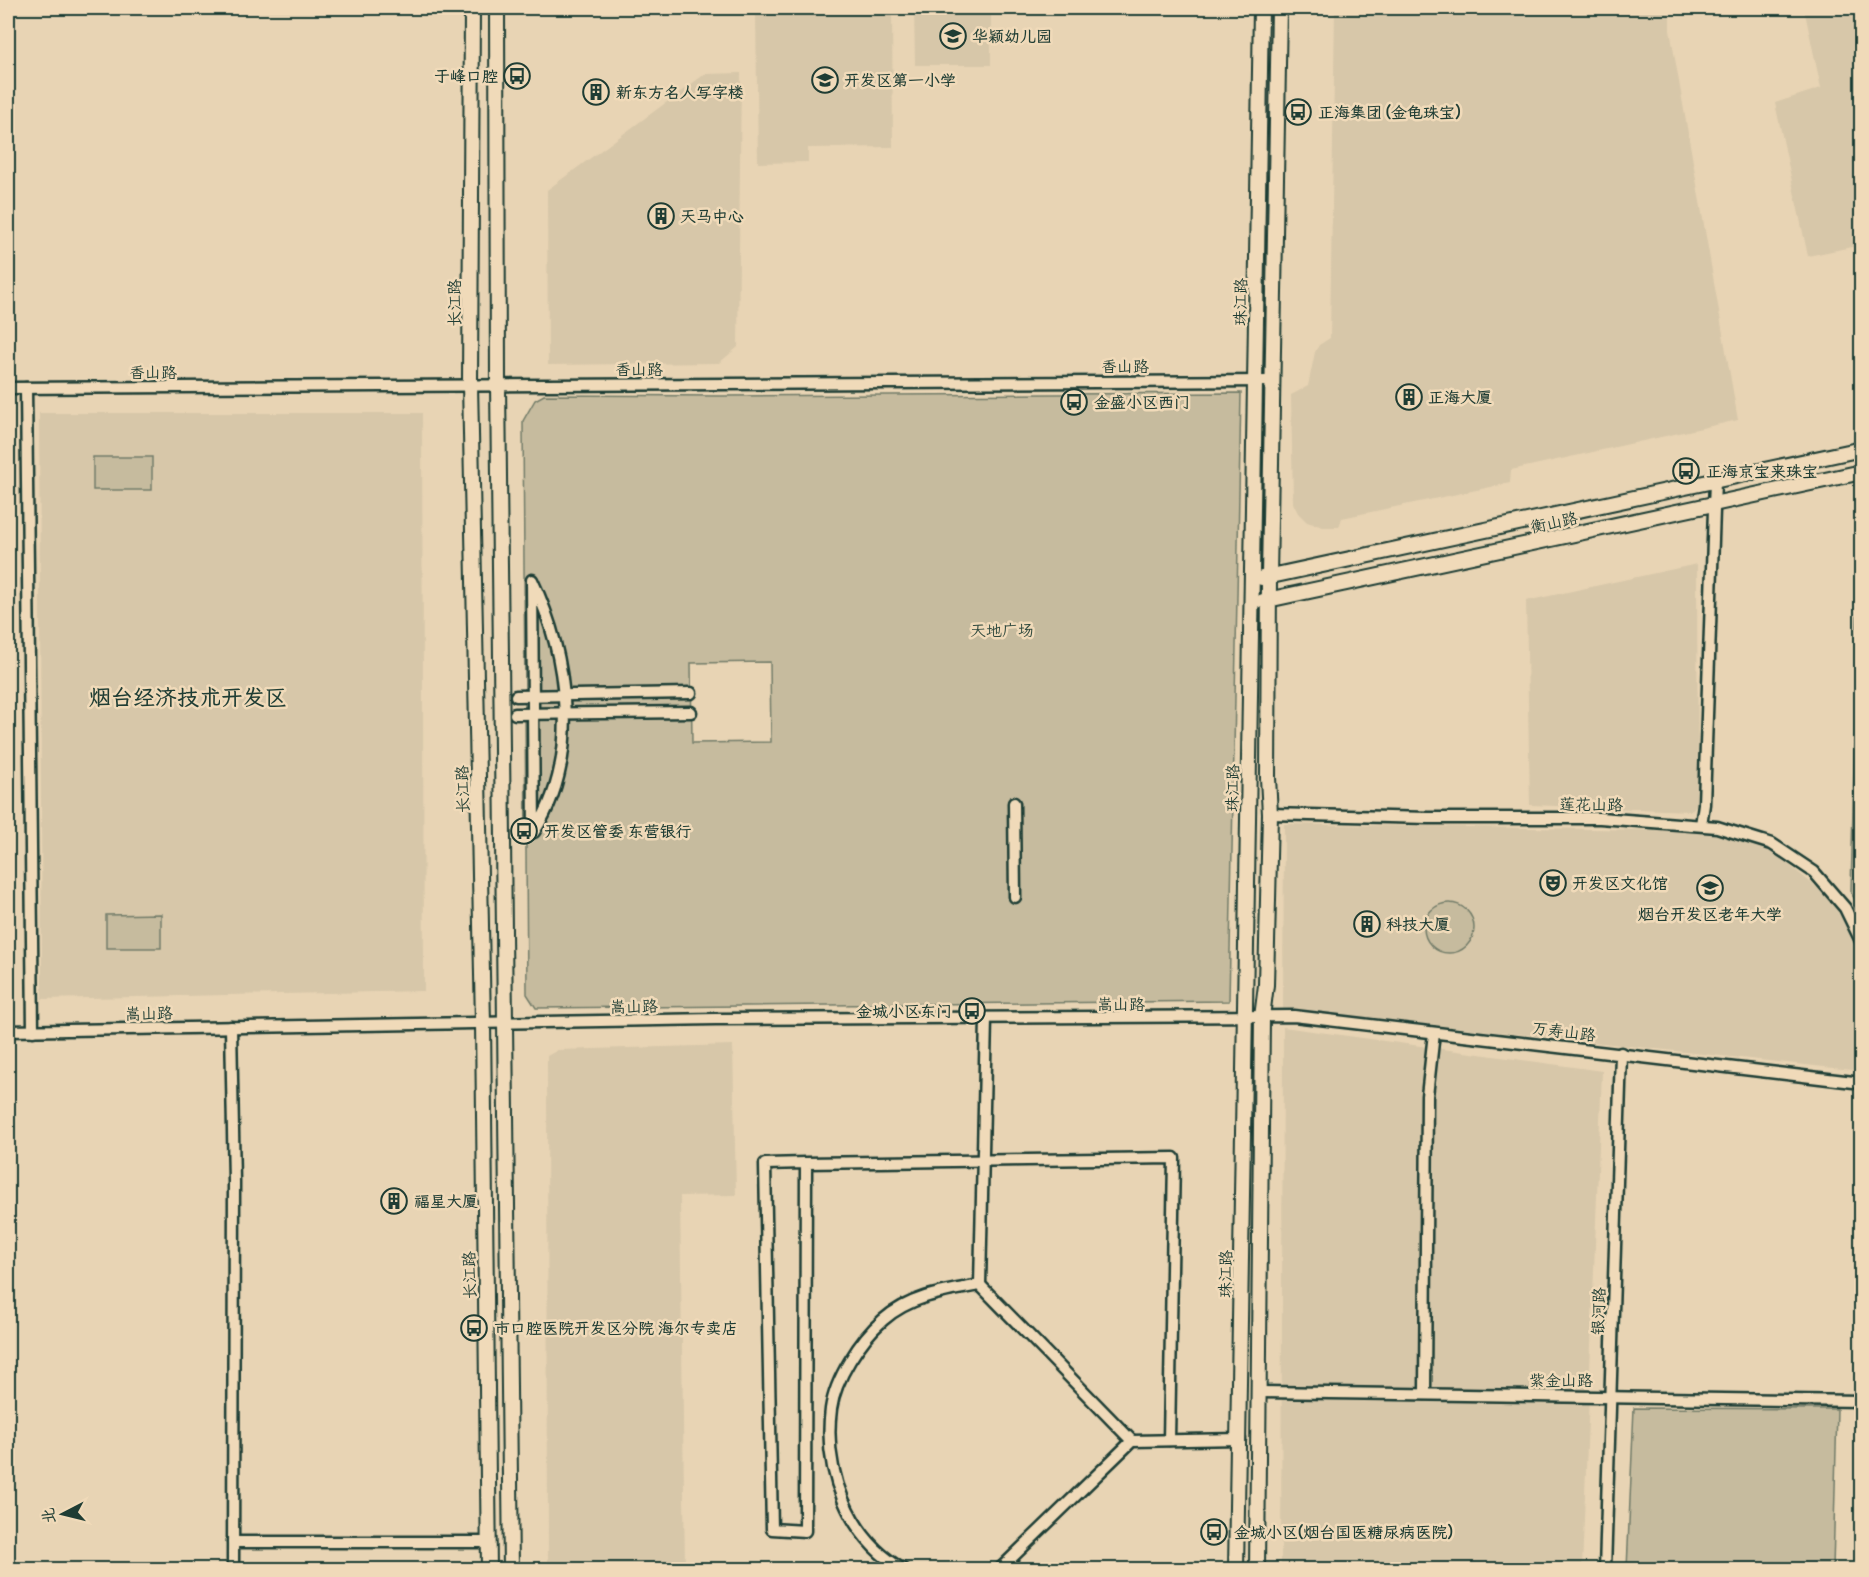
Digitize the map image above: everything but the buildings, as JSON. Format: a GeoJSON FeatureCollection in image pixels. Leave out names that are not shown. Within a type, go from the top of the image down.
{"type":"FeatureCollection","features":[{"type":"Feature","properties":{"kind":"main road","name":"长江路"},"geometry":{"type":"LineString","coordinates":[[472,8],[470,384],[483,1023],[489,1569]]}},
{"type":"Feature","properties":{"kind":"main road"},"geometry":{"type":"LineString","coordinates":[[497,8],[498,384],[512,1569]]}},
{"type":"Feature","properties":{"kind":"main road","name":"珠江路"},"geometry":{"type":"LineString","coordinates":[[1236,1569],[1240,1438],[1244,1018],[1261,8]]}},
{"type":"Feature","properties":{"kind":"main road"},"geometry":{"type":"LineString","coordinates":[[1257,1569],[1262,1017],[1266,985],[1270,814],[1268,778],[1271,381],[1280,8]]}},
{"type":"Feature","properties":{"kind":"main road","name":"衡山路"},"geometry":{"type":"LineString","coordinates":[[1253,580],[1862,449]]}},
{"type":"Feature","properties":{"kind":"main road","name":"衡山路"},"geometry":{"type":"LineString","coordinates":[[1252,603],[1862,471]]}},
{"type":"Feature","properties":{"kind":"street","name":"香山路"},"geometry":{"type":"LineString","coordinates":[[8,388],[1271,381]]}},
{"type":"Feature","properties":{"kind":"street"},"geometry":{"type":"LineString","coordinates":[[26,388],[33,1031]]}},
{"type":"Feature","properties":{"kind":"street"},"geometry":{"type":"LineString","coordinates":[[1701,825],[1704,804],[1712,527],[1716,504],[1715,480]]}},
{"type":"Feature","properties":{"kind":"street"},"geometry":{"type":"LineString","coordinates":[[532,580],[544,605],[566,695],[560,767],[544,818],[534,832],[532,580]]}},
{"type":"Feature","properties":{"kind":"street"},"geometry":{"type":"LineString","coordinates":[[516,696],[691,693]]}},
{"type":"Feature","properties":{"kind":"street"},"geometry":{"type":"LineString","coordinates":[[515,714],[691,712]]}},
{"type":"Feature","properties":{"kind":"street"},"geometry":{"type":"LineString","coordinates":[[1014,803],[1015,897]]}},
{"type":"Feature","properties":{"kind":"street","name":"莲花山路"},"geometry":{"type":"LineString","coordinates":[[1270,814],[1428,818],[1600,818],[1701,825],[1739,833],[1772,844],[1814,872],[1845,908],[1862,943]]}},
{"type":"Feature","properties":{"kind":"street","name":"万寿山路"},"geometry":{"type":"LineString","coordinates":[[1262,1017],[1294,1016],[1862,1083]]}},
{"type":"Feature","properties":{"kind":"street","name":"嵩山路"},"geometry":{"type":"LineString","coordinates":[[8,1031],[483,1023],[1262,1017]]}},
{"type":"Feature","properties":{"kind":"street"},"geometry":{"type":"LineString","coordinates":[[986,1018],[980,1285],[1132,1441]]}},
{"type":"Feature","properties":{"kind":"street"},"geometry":{"type":"LineString","coordinates":[[231,1027],[234,1182],[233,1569]]}},
{"type":"Feature","properties":{"kind":"street"},"geometry":{"type":"LineString","coordinates":[[1425,1394],[1427,1096],[1434,1033]]}},
{"type":"Feature","properties":{"kind":"street","name":"银河路"},"geometry":{"type":"LineString","coordinates":[[1605,1569],[1621,1053]]}},
{"type":"Feature","properties":{"kind":"street"},"geometry":{"type":"LineString","coordinates":[[806,1162],[805,1531],[772,1529],[765,1164],[806,1162],[984,1159],[1174,1158],[1169,1440]]}},
{"type":"Feature","properties":{"kind":"street"},"geometry":{"type":"LineString","coordinates":[[904,1569],[878,1550],[861,1532],[846,1508],[830,1460],[831,1407],[849,1359],[884,1319],[929,1293],[980,1285]]}},
{"type":"Feature","properties":{"kind":"street","name":"紫金山路"},"geometry":{"type":"LineString","coordinates":[[1260,1392],[1611,1395],[1862,1401]]}},
{"type":"Feature","properties":{"kind":"street"},"geometry":{"type":"LineString","coordinates":[[999,1569],[1132,1441],[1240,1438]]}},
{"type":"Feature","properties":{"kind":"street"},"geometry":{"type":"LineString","coordinates":[[233,1542],[489,1542]]}},
{"type":"Feature","properties":{"kind":"shaded area","name":"开发区第一小学"},"geometry":{"type":"Polygon","coordinates":[[[799,8],[892,8],[893,147],[808,148],[808,162],[758,163],[756,13],[799,12],[799,8]]]}},
{"type":"Feature","properties":{"kind":"shaded area","name":"华颖幼儿园"},"geometry":{"type":"Polygon","coordinates":[[[914,8],[991,8],[991,65],[915,65],[914,8]]]}},
{"type":"Feature","properties":{"kind":"shaded area"},"geometry":{"type":"Polygon","coordinates":[[[1335,8],[1670,8],[1670,30],[1738,420],[1511,470],[1510,483],[1342,518],[1339,527],[1323,527],[1307,522],[1298,513],[1293,503],[1291,395],[1308,386],[1315,352],[1319,345],[1330,338],[1335,8]]]}},
{"type":"Feature","properties":{"kind":"shaded area"},"geometry":{"type":"Polygon","coordinates":[[[1804,8],[1862,8],[1861,245],[1808,256],[1775,103],[1821,88],[1804,8]]]}},
{"type":"Feature","properties":{"kind":"shaded area"},"geometry":{"type":"Polygon","coordinates":[[[741,73],[738,347],[719,363],[548,365],[547,190],[705,74],[741,73]]]}},
{"type":"Feature","properties":{"kind":"shaded area"},"geometry":{"type":"Polygon","coordinates":[[[39,413],[422,413],[424,991],[42,999],[39,413]]]}},
{"type":"Feature","properties":{"kind":"shaded area"},"geometry":{"type":"Polygon","coordinates":[[[1697,564],[1698,803],[1691,811],[1530,805],[1526,601],[1697,564]]]}},
{"type":"Feature","properties":{"kind":"shaded area"},"geometry":{"type":"Polygon","coordinates":[[[1284,824],[1711,831],[1772,851],[1821,891],[1854,932],[1862,962],[1861,1071],[1283,1009],[1284,824]]]}},
{"type":"Feature","properties":{"kind":"shaded area"},"geometry":{"type":"Polygon","coordinates":[[[1283,1027],[1602,1071],[1582,1569],[1281,1570],[1283,1027]]]}},
{"type":"Feature","properties":{"kind":"shaded area"},"geometry":{"type":"Polygon","coordinates":[[[733,1045],[736,1195],[680,1196],[685,1569],[548,1569],[547,1056],[558,1050],[733,1045]]]}},
{"type":"Feature","properties":{"kind":"green space","name":"天地广场"},"geometry":{"type":"Polygon","coordinates":[[[1241,393],[1229,1001],[536,1008],[527,994],[523,421],[535,400],[544,395],[1241,393]],[[770,662],[691,663],[692,743],[771,742],[770,662]]]}},
{"type":"Feature","properties":{"kind":"green space"},"geometry":{"type":"Polygon","coordinates":[[[93,457],[152,457],[152,490],[93,490],[93,457]]]}},
{"type":"Feature","properties":{"kind":"green space"},"geometry":{"type":"Polygon","coordinates":[[[1861,502],[1861,909],[1851,893],[1861,502]]]}},
{"type":"Feature","properties":{"kind":"green space"},"geometry":{"type":"Polygon","coordinates":[[[1444,903],[1454,903],[1467,910],[1474,923],[1474,933],[1467,946],[1454,953],[1444,953],[1435,949],[1428,942],[1424,933],[1424,923],[1428,914],[1435,907],[1444,903]]]}},
{"type":"Feature","properties":{"kind":"green space"},"geometry":{"type":"Polygon","coordinates":[[[161,914],[161,948],[106,948],[106,915],[161,914]]]}},
{"type":"Feature","properties":{"kind":"green space"},"geometry":{"type":"Polygon","coordinates":[[[1634,1408],[1837,1409],[1833,1569],[1627,1569],[1634,1408]]]}},
{"type":"Feature","properties":{"kind":"place","name":"华颖幼儿园"},"geometry":{"type":"Point","coordinates":[953,36]}},
{"type":"Feature","properties":{"kind":"place","name":"于峰口腔"},"geometry":{"type":"Point","coordinates":[517,76]}},
{"type":"Feature","properties":{"kind":"place","name":"开发区第一小学"},"geometry":{"type":"Point","coordinates":[825,80]}},
{"type":"Feature","properties":{"kind":"place","name":"新东方名人写字楼"},"geometry":{"type":"Point","coordinates":[596,92]}},
{"type":"Feature","properties":{"kind":"place","name":"正海集团 (金龟珠宝)"},"geometry":{"type":"Point","coordinates":[1298,112]}},
{"type":"Feature","properties":{"kind":"place","name":"天马中心"},"geometry":{"type":"Point","coordinates":[661,216]}},
{"type":"Feature","properties":{"kind":"place","name":"正海大厦"},"geometry":{"type":"Point","coordinates":[1409,397]}},
{"type":"Feature","properties":{"kind":"place","name":"金盛小区西门"},"geometry":{"type":"Point","coordinates":[1074,402]}},
{"type":"Feature","properties":{"kind":"place","name":"正海京宝来珠宝"},"geometry":{"type":"Point","coordinates":[1686,471]}},
{"type":"Feature","properties":{"kind":"place","name":"开发区管委 东营银行"},"geometry":{"type":"Point","coordinates":[524,831]}},
{"type":"Feature","properties":{"kind":"place","name":"开发区文化馆"},"geometry":{"type":"Point","coordinates":[1553,883]}},
{"type":"Feature","properties":{"kind":"place","name":"烟台开发区老年大学"},"geometry":{"type":"Point","coordinates":[1710,888]}},
{"type":"Feature","properties":{"kind":"place","name":"科技大厦"},"geometry":{"type":"Point","coordinates":[1367,924]}},
{"type":"Feature","properties":{"kind":"place","name":"金城小区东门"},"geometry":{"type":"Point","coordinates":[972,1011]}},
{"type":"Feature","properties":{"kind":"place","name":"福星大厦"},"geometry":{"type":"Point","coordinates":[394,1201]}},
{"type":"Feature","properties":{"kind":"place","name":"市口腔医院开发区分院 海尔专卖店"},"geometry":{"type":"Point","coordinates":[474,1328]}},
{"type":"Feature","properties":{"kind":"place","name":"金城小区(烟台国医糖尿病医院)"},"geometry":{"type":"Point","coordinates":[1214,1532]}},
{"type":"Feature","properties":{"kind":"district","name":"烟台经济技术开发区"},"geometry":{"type":"Point","coordinates":[188,697]}}]}
